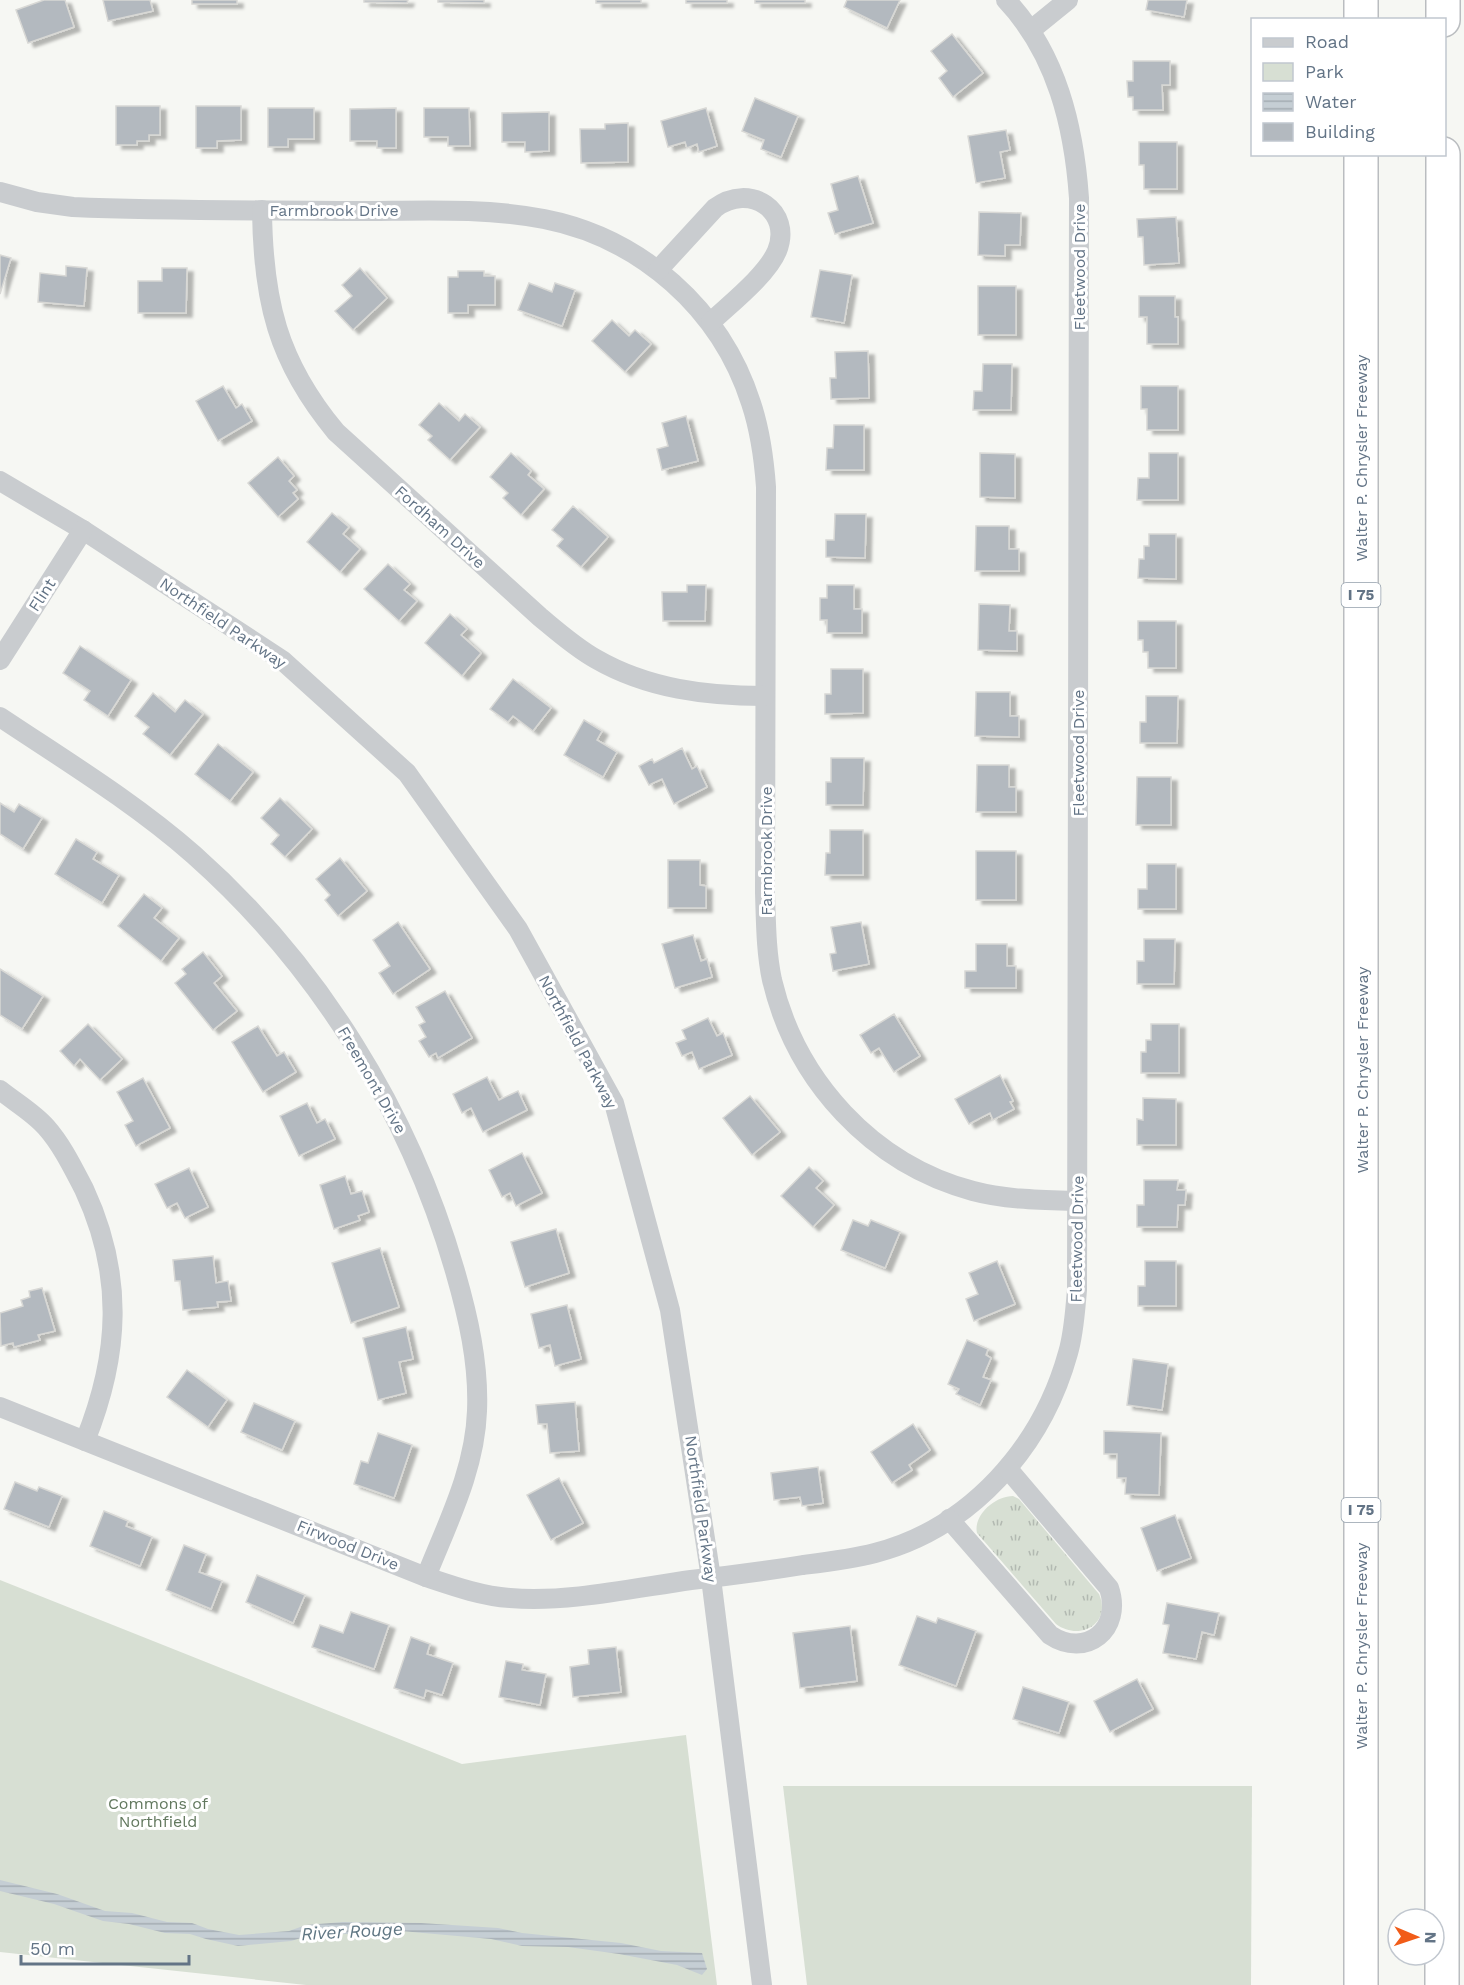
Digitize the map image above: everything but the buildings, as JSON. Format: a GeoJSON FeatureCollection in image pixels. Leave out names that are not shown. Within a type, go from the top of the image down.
{"type":"FeatureCollection","features":[{"type":"Feature","properties":{"kind":"highway"},"geometry":{"type":"LineString","coordinates":[[1361,0],[1361,18]]}},
{"type":"Feature","properties":{"kind":"highway"},"geometry":{"type":"LineString","coordinates":[[1443,0],[1443,18]]}},
{"type":"Feature","properties":{"kind":"highway","name":"Walter P. Chrysler Freeway"},"geometry":{"type":"LineString","coordinates":[[1361,156],[1361,1985]]}},
{"type":"Feature","properties":{"kind":"highway"},"geometry":{"type":"LineString","coordinates":[[1442,1985],[1443,156]]}},
{"type":"Feature","properties":{"kind":"street"},"geometry":{"type":"LineString","coordinates":[[1031,30],[1068,0]]}},
{"type":"Feature","properties":{"kind":"street","name":"Fleetwood Drive"},"geometry":{"type":"LineString","coordinates":[[711,1578],[876,1553],[906,1543],[949,1520],[972,1503],[1008,1469],[1036,1431],[1048,1408],[1069,1351],[1077,1290],[1078,1201],[1079,198],[1076,162],[1065,105],[1051,69],[1031,30],[1007,1]]}},
{"type":"Feature","properties":{"kind":"street","name":"Farmbrook Drive"},"geometry":{"type":"LineString","coordinates":[[0,192],[37,202],[73,207],[426,211],[503,214],[545,219],[584,229],[618,244],[680,287],[711,322],[741,376],[751,402],[763,457],[766,487],[765,893],[767,941],[771,969],[783,1015],[796,1046],[819,1085],[840,1111],[866,1137],[923,1172],[973,1191],[1002,1197],[1078,1201]]}},
{"type":"Feature","properties":{"kind":"street"},"geometry":{"type":"LineString","coordinates":[[658,270],[723,202],[748,197],[769,207],[779,228],[780,241],[777,252],[753,282],[711,322]]}},
{"type":"Feature","properties":{"kind":"street","name":"Fordham Drive"},"geometry":{"type":"LineString","coordinates":[[262,210],[263,248],[270,305],[282,342],[301,384],[316,408],[343,439],[540,617],[595,659],[628,675],[686,691],[712,695],[765,696]]}},
{"type":"Feature","properties":{"kind":"street","name":"Northfield Parkway"},"geometry":{"type":"LineString","coordinates":[[0,481],[82,530],[282,660],[407,773],[518,929],[614,1103],[670,1310],[711,1578],[762,1985]]}},
{"type":"Feature","properties":{"kind":"street","name":"Flint"},"geometry":{"type":"LineString","coordinates":[[0,660],[82,530]]}},
{"type":"Feature","properties":{"kind":"street","name":"Freemont Drive"},"geometry":{"type":"LineString","coordinates":[[0,717],[149,819],[219,878],[316,988],[374,1078],[398,1123],[422,1177],[447,1244],[472,1339],[476,1377],[477,1411],[469,1465],[461,1491],[426,1577]]}},
{"type":"Feature","properties":{"kind":"street"},"geometry":{"type":"LineString","coordinates":[[0,1090],[46,1126],[71,1162],[101,1230],[110,1263],[113,1323],[108,1371],[86,1441]]}},
{"type":"Feature","properties":{"kind":"street","name":"Firwood Drive"},"geometry":{"type":"LineString","coordinates":[[0,1407],[458,1588],[511,1598],[560,1597],[711,1578]]}},
{"type":"Feature","properties":{"kind":"street"},"geometry":{"type":"LineString","coordinates":[[949,1520],[1050,1635],[1057,1640],[1072,1643],[1089,1641],[1103,1633],[1114,1607],[1109,1588],[1008,1469]]}},
{"type":"Feature","properties":{"kind":"green space"},"geometry":{"type":"Polygon","coordinates":[[[1013,1496],[1019,1499],[1099,1594],[1102,1604],[1101,1613],[1091,1627],[1075,1631],[1056,1624],[977,1533],[978,1520],[982,1513],[999,1499],[1013,1496]]]}},
{"type":"Feature","properties":{"kind":"green space","name":"Commons of Northfield"},"geometry":{"type":"Polygon","coordinates":[[[0,1580],[462,1764],[686,1735],[717,1985],[306,1985],[0,1952],[0,1580]]]}},
{"type":"Feature","properties":{"kind":"green space"},"geometry":{"type":"Polygon","coordinates":[[[783,1786],[1252,1786],[1251,1985],[807,1985],[783,1786]]]}},
{"type":"Feature","properties":{"kind":"water","name":"River Rouge"},"geometry":{"type":"Polygon","coordinates":[[[0,1880],[57,1894],[105,1911],[132,1913],[167,1922],[192,1923],[208,1929],[239,1935],[289,1931],[306,1925],[343,1922],[421,1923],[498,1928],[522,1933],[621,1943],[661,1951],[702,1953],[707,1969],[702,1975],[677,1965],[619,1954],[568,1947],[522,1946],[491,1939],[401,1931],[308,1936],[291,1941],[238,1946],[190,1934],[165,1933],[129,1924],[103,1921],[54,1904],[0,1891],[0,1880]]]}}]}
